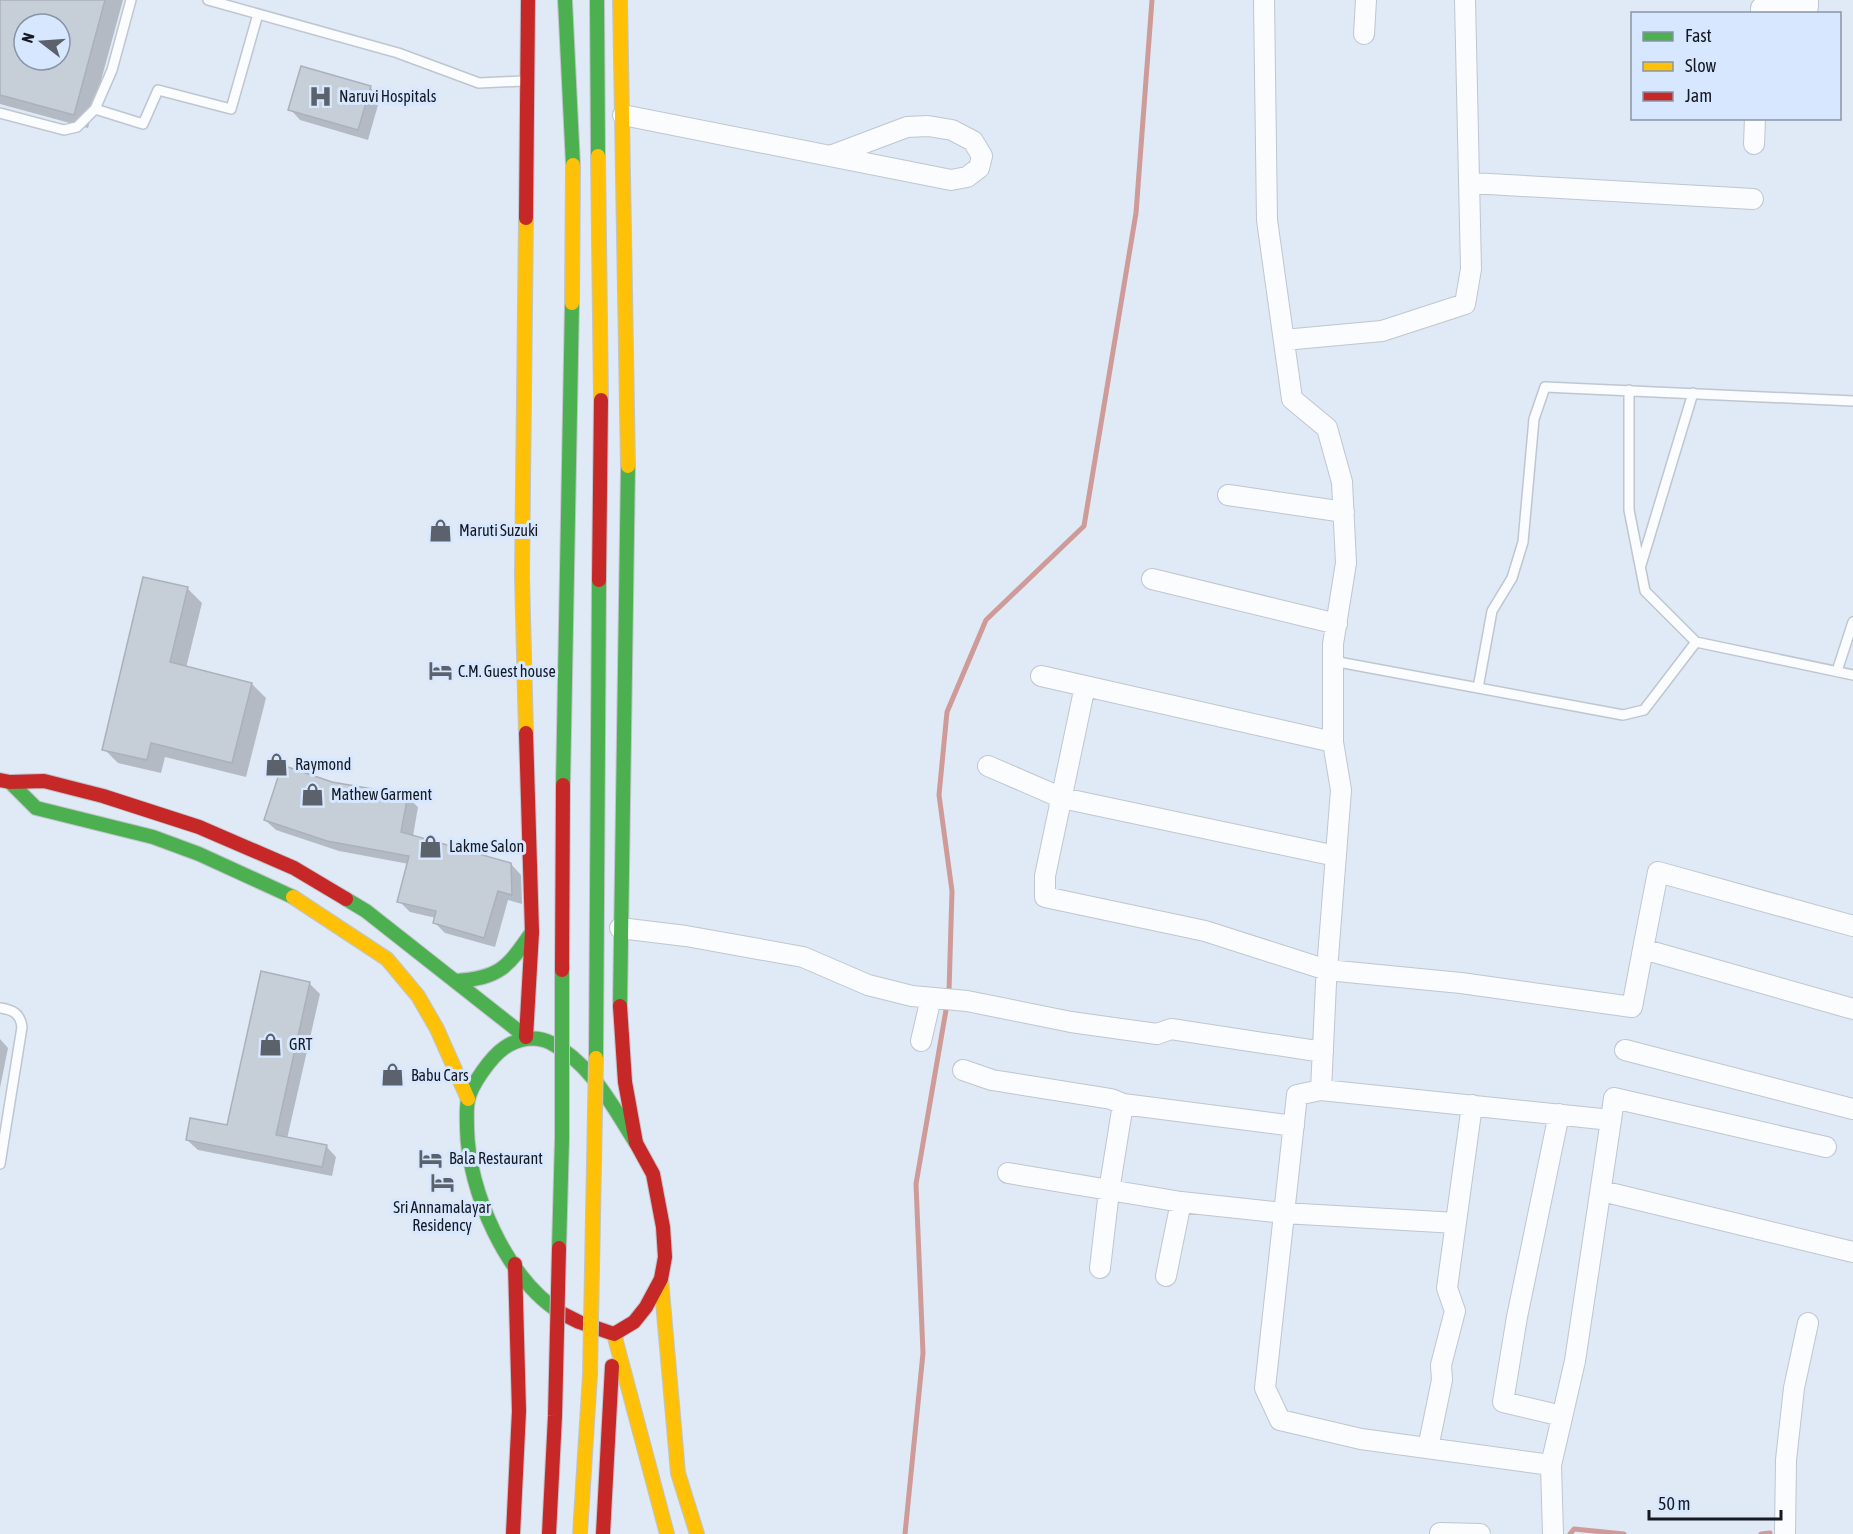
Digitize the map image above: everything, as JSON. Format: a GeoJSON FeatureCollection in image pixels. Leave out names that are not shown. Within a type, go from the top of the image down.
{"type":"FeatureCollection","features":[{"type":"Feature","properties":{"kind":"highway"},"geometry":{"type":"LineString","coordinates":[[526,1037],[532,932],[522,576],[528,0]]}},
{"type":"Feature","properties":{"kind":"highway"},"geometry":{"type":"LineString","coordinates":[[549,1534],[555,1416],[562,1139],[563,702],[571,392],[573,165],[565,0]]}},
{"type":"Feature","properties":{"kind":"highway"},"geometry":{"type":"LineString","coordinates":[[580,1534],[590,1375],[595,1155],[601,383],[597,0]]}},
{"type":"Feature","properties":{"kind":"highway"},"geometry":{"type":"LineString","coordinates":[[620,0],[629,424],[620,1029],[625,1082],[636,1143]]}},
{"type":"Feature","properties":{"kind":"highway"},"geometry":{"type":"LineString","coordinates":[[5,781],[44,781],[102,796],[199,827],[294,868],[366,911],[526,1037],[550,1042],[573,1058],[606,1096],[652,1173],[663,1227],[665,1257],[661,1279],[678,1473],[697,1534]]}},
{"type":"Feature","properties":{"kind":"highway"},"geometry":{"type":"LineString","coordinates":[[5,781],[36,808],[153,837],[199,854],[254,879],[294,898],[387,959],[418,996],[437,1029],[468,1099]]}},
{"type":"Feature","properties":{"kind":"highway"},"geometry":{"type":"LineString","coordinates":[[455,981],[484,978],[498,972],[508,964],[532,932]]}},
{"type":"Feature","properties":{"kind":"highway"},"geometry":{"type":"LineString","coordinates":[[526,1037],[505,1046],[488,1064],[468,1099],[466,1135],[471,1172],[484,1209],[504,1247],[528,1283],[549,1305],[580,1324],[614,1334],[634,1322],[646,1307],[661,1279]]}},
{"type":"Feature","properties":{"kind":"highway"},"geometry":{"type":"LineString","coordinates":[[513,1534],[519,1411],[515,1264]]}},
{"type":"Feature","properties":{"kind":"highway"},"geometry":{"type":"LineString","coordinates":[[603,1534],[614,1334]]}},
{"type":"Feature","properties":{"kind":"highway"},"geometry":{"type":"LineString","coordinates":[[614,1334],[667,1534]]}},
{"type":"Feature","properties":{"kind":"highway"},"geometry":{"type":"LineString","coordinates":[[509,1534],[515,1493]]}},
{"type":"Feature","properties":{"kind":"street"},"geometry":{"type":"LineString","coordinates":[[1264,0],[1267,220],[1292,399],[1327,428],[1342,482],[1344,512],[1346,563],[1336,624],[1333,661],[1333,742],[1341,790],[1327,970],[1321,1090]]}},
{"type":"Feature","properties":{"kind":"street"},"geometry":{"type":"LineString","coordinates":[[1364,34],[1366,0]]}},
{"type":"Feature","properties":{"kind":"street"},"geometry":{"type":"LineString","coordinates":[[1284,340],[1382,331],[1465,304],[1471,269],[1471,183],[1465,0]]}},
{"type":"Feature","properties":{"kind":"street"},"geometry":{"type":"LineString","coordinates":[[1761,12],[1761,8],[1808,7],[1808,0]]}},
{"type":"Feature","properties":{"kind":"street"},"geometry":{"type":"LineString","coordinates":[[623,115],[951,180],[967,177],[979,168],[982,156],[973,141],[952,130],[928,126],[907,127],[830,156]]}},
{"type":"Feature","properties":{"kind":"street"},"geometry":{"type":"LineString","coordinates":[[1754,144],[1755,120]]}},
{"type":"Feature","properties":{"kind":"street"},"geometry":{"type":"LineString","coordinates":[[1471,183],[1753,199]]}},
{"type":"Feature","properties":{"kind":"street"},"geometry":{"type":"LineString","coordinates":[[1228,495],[1344,512]]}},
{"type":"Feature","properties":{"kind":"street"},"geometry":{"type":"LineString","coordinates":[[1152,579],[1336,624]]}},
{"type":"Feature","properties":{"kind":"street"},"geometry":{"type":"LineString","coordinates":[[1041,676],[1333,742]]}},
{"type":"Feature","properties":{"kind":"street"},"geometry":{"type":"LineString","coordinates":[[1085,686],[1045,876],[1045,897],[1205,932],[1327,970],[1461,983],[1632,1007],[1658,872],[1853,926]]}},
{"type":"Feature","properties":{"kind":"street"},"geometry":{"type":"LineString","coordinates":[[988,766],[1062,798],[1336,856]]}},
{"type":"Feature","properties":{"kind":"street"},"geometry":{"type":"LineString","coordinates":[[620,928],[686,936],[803,957],[868,985],[912,996],[967,1001],[1071,1022],[1158,1034],[1171,1029],[1323,1052]]}},
{"type":"Feature","properties":{"kind":"street"},"geometry":{"type":"LineString","coordinates":[[1643,949],[1853,1009]]}},
{"type":"Feature","properties":{"kind":"street"},"geometry":{"type":"LineString","coordinates":[[921,1041],[931,998]]}},
{"type":"Feature","properties":{"kind":"street"},"geometry":{"type":"LineString","coordinates":[[1625,1050],[1853,1109]]}},
{"type":"Feature","properties":{"kind":"street"},"geometry":{"type":"LineString","coordinates":[[963,1070],[992,1080],[1111,1098],[1123,1104],[1294,1126]]}},
{"type":"Feature","properties":{"kind":"street"},"geometry":{"type":"LineString","coordinates":[[1551,1465],[1362,1439],[1280,1420],[1265,1388],[1298,1095],[1321,1090],[1611,1120]]}},
{"type":"Feature","properties":{"kind":"street"},"geometry":{"type":"LineString","coordinates":[[1553,1534],[1551,1465],[1575,1361],[1614,1098],[1826,1147]]}},
{"type":"Feature","properties":{"kind":"street"},"geometry":{"type":"LineString","coordinates":[[1100,1269],[1109,1191],[1123,1104]]}},
{"type":"Feature","properties":{"kind":"street"},"geometry":{"type":"LineString","coordinates":[[1428,1448],[1442,1380],[1441,1365],[1455,1311],[1447,1288],[1472,1105]]}},
{"type":"Feature","properties":{"kind":"street"},"geometry":{"type":"LineString","coordinates":[[1559,1114],[1517,1317],[1503,1402],[1562,1416]]}},
{"type":"Feature","properties":{"kind":"street"},"geometry":{"type":"LineString","coordinates":[[1008,1173],[1181,1202],[1284,1213],[1456,1223]]}},
{"type":"Feature","properties":{"kind":"street"},"geometry":{"type":"LineString","coordinates":[[1602,1191],[1853,1252]]}},
{"type":"Feature","properties":{"kind":"street"},"geometry":{"type":"LineString","coordinates":[[1166,1276],[1181,1202]]}},
{"type":"Feature","properties":{"kind":"street"},"geometry":{"type":"LineString","coordinates":[[1785,1534],[1786,1460],[1794,1388],[1808,1323]]}},
{"type":"Feature","properties":{"kind":"street"},"geometry":{"type":"LineString","coordinates":[[1440,1533],[1480,1534]]}},
{"type":"Feature","properties":{"kind":"lane"},"geometry":{"type":"LineString","coordinates":[[0,113],[64,130],[76,127],[95,109],[112,70],[131,0]]}},
{"type":"Feature","properties":{"kind":"lane"},"geometry":{"type":"LineString","coordinates":[[208,0],[398,53],[479,83],[527,80]]}},
{"type":"Feature","properties":{"kind":"lane"},"geometry":{"type":"LineString","coordinates":[[95,109],[143,124],[158,90],[231,109],[258,14]]}},
{"type":"Feature","properties":{"kind":"lane"},"geometry":{"type":"LineString","coordinates":[[1478,688],[1492,611],[1512,579],[1523,542],[1534,419],[1545,387],[1853,401]]}},
{"type":"Feature","properties":{"kind":"lane"},"geometry":{"type":"LineString","coordinates":[[1629,390],[1629,510],[1645,591],[1696,642],[1853,675]]}},
{"type":"Feature","properties":{"kind":"lane"},"geometry":{"type":"LineString","coordinates":[[1640,567],[1693,393]]}},
{"type":"Feature","properties":{"kind":"lane"},"geometry":{"type":"LineString","coordinates":[[1837,671],[1853,622]]}},
{"type":"Feature","properties":{"kind":"lane"},"geometry":{"type":"LineString","coordinates":[[1333,661],[1623,715],[1644,710],[1696,642]]}},
{"type":"Feature","properties":{"kind":"lane"},"geometry":{"type":"LineString","coordinates":[[0,1008],[16,1012],[21,1018],[22,1027],[0,1164]]}},
{"type":"Feature","properties":{"kind":"building"},"geometry":{"type":"Polygon","coordinates":[[[0,0],[105,0],[74,115],[0,95],[0,0]]]}},
{"type":"Feature","properties":{"kind":"building"},"geometry":{"type":"Polygon","coordinates":[[[301,66],[371,86],[358,130],[288,110],[301,66]]]}},
{"type":"Feature","properties":{"kind":"building"},"geometry":{"type":"Polygon","coordinates":[[[143,577],[188,587],[170,662],[252,683],[232,763],[151,743],[147,760],[102,750],[143,577]]]}},
{"type":"Feature","properties":{"kind":"building"},"geometry":{"type":"Polygon","coordinates":[[[282,765],[332,782],[408,795],[401,832],[511,863],[512,895],[498,891],[484,938],[433,923],[436,911],[397,902],[409,856],[327,841],[264,820],[282,765]]]}},
{"type":"Feature","properties":{"kind":"building","name":"GRT"},"geometry":{"type":"Polygon","coordinates":[[[261,971],[310,982],[276,1135],[327,1145],[322,1167],[186,1140],[190,1118],[227,1125],[261,971]]]}},
{"type":"Feature","properties":{"kind":"waterway"},"geometry":{"type":"LineString","coordinates":[[949,991],[952,891],[939,795],[947,712],[986,620],[1084,526],[1136,213],[1152,0]]}},
{"type":"Feature","properties":{"kind":"waterway"},"geometry":{"type":"LineString","coordinates":[[905,1534],[923,1353],[916,1184],[946,1010]]}},
{"type":"Feature","properties":{"kind":"waterway"},"geometry":{"type":"LineString","coordinates":[[1570,1534],[1574,1529],[1624,1534]]}},
{"type":"Feature","properties":{"kind":"waterway"},"geometry":{"type":"LineString","coordinates":[[1761,1534],[1770,1533]]}},
{"type":"Feature","properties":{"kind":"traffic: fast"},"geometry":{"type":"LineString","coordinates":[[565,0],[573,165]]}},
{"type":"Feature","properties":{"kind":"traffic: fast"},"geometry":{"type":"LineString","coordinates":[[597,0],[598,156]]}},
{"type":"Feature","properties":{"kind":"traffic: fast"},"geometry":{"type":"LineString","coordinates":[[563,785],[572,303]]}},
{"type":"Feature","properties":{"kind":"traffic: fast"},"geometry":{"type":"LineString","coordinates":[[620,1006],[628,466]]}},
{"type":"Feature","properties":{"kind":"traffic: fast"},"geometry":{"type":"LineString","coordinates":[[596,1058],[599,580]]}},
{"type":"Feature","properties":{"kind":"traffic: fast"},"geometry":{"type":"LineString","coordinates":[[10,782],[36,808],[153,837],[199,854],[293,897]]}},
{"type":"Feature","properties":{"kind":"traffic: fast"},"geometry":{"type":"LineString","coordinates":[[346,899],[366,911],[526,1037]]}},
{"type":"Feature","properties":{"kind":"traffic: fast"},"geometry":{"type":"LineString","coordinates":[[455,981],[482,977],[501,969],[509,963],[532,932]]}},
{"type":"Feature","properties":{"kind":"traffic: fast"},"geometry":{"type":"LineString","coordinates":[[559,1248],[562,1139],[562,970]]}},
{"type":"Feature","properties":{"kind":"traffic: fast"},"geometry":{"type":"LineString","coordinates":[[561,1313],[541,1298],[507,1256],[483,1205],[474,1179],[469,1153],[467,1103],[473,1087],[493,1058],[504,1048],[527,1039],[539,1039],[551,1043],[578,1062],[589,1074],[610,1101],[636,1143]]}},
{"type":"Feature","properties":{"kind":"traffic: slow"},"geometry":{"type":"LineString","coordinates":[[620,0],[628,466]]}},
{"type":"Feature","properties":{"kind":"traffic: slow"},"geometry":{"type":"LineString","coordinates":[[598,156],[601,400]]}},
{"type":"Feature","properties":{"kind":"traffic: slow"},"geometry":{"type":"LineString","coordinates":[[572,303],[573,165]]}},
{"type":"Feature","properties":{"kind":"traffic: slow"},"geometry":{"type":"LineString","coordinates":[[526,218],[522,576],[526,733]]}},
{"type":"Feature","properties":{"kind":"traffic: slow"},"geometry":{"type":"LineString","coordinates":[[293,897],[387,959],[418,996],[437,1029],[468,1099]]}},
{"type":"Feature","properties":{"kind":"traffic: slow"},"geometry":{"type":"LineString","coordinates":[[580,1534],[590,1375],[596,1058]]}},
{"type":"Feature","properties":{"kind":"traffic: slow"},"geometry":{"type":"LineString","coordinates":[[661,1279],[678,1473],[697,1534]]}},
{"type":"Feature","properties":{"kind":"traffic: slow"},"geometry":{"type":"LineString","coordinates":[[614,1334],[667,1534]]}},
{"type":"Feature","properties":{"kind":"traffic: jam"},"geometry":{"type":"LineString","coordinates":[[526,218],[528,0]]}},
{"type":"Feature","properties":{"kind":"traffic: jam"},"geometry":{"type":"LineString","coordinates":[[599,580],[601,400]]}},
{"type":"Feature","properties":{"kind":"traffic: jam"},"geometry":{"type":"LineString","coordinates":[[526,733],[532,932],[526,1037]]}},
{"type":"Feature","properties":{"kind":"traffic: jam"},"geometry":{"type":"LineString","coordinates":[[0,780],[44,781],[103,796],[199,827],[294,868],[346,899]]}},
{"type":"Feature","properties":{"kind":"traffic: jam"},"geometry":{"type":"LineString","coordinates":[[562,970],[563,785]]}},
{"type":"Feature","properties":{"kind":"traffic: jam"},"geometry":{"type":"LineString","coordinates":[[561,1313],[614,1334],[634,1322],[646,1307],[661,1279],[665,1257],[663,1227],[653,1174],[636,1143],[625,1082],[620,1006]]}},
{"type":"Feature","properties":{"kind":"traffic: jam"},"geometry":{"type":"LineString","coordinates":[[549,1534],[555,1416],[559,1248]]}},
{"type":"Feature","properties":{"kind":"traffic: jam"},"geometry":{"type":"LineString","coordinates":[[513,1534],[519,1411],[515,1264]]}},
{"type":"Feature","properties":{"kind":"traffic: jam"},"geometry":{"type":"LineString","coordinates":[[603,1534],[612,1366]]}},
{"type":"Feature","properties":{"kind":"place","name":"Naruvi Hospitals"},"geometry":{"type":"Point","coordinates":[321,96]}},
{"type":"Feature","properties":{"kind":"place","name":"Maruti Suzuki"},"geometry":{"type":"Point","coordinates":[441,530]}},
{"type":"Feature","properties":{"kind":"place","name":"C.M. Guest house"},"geometry":{"type":"Point","coordinates":[440,671]}},
{"type":"Feature","properties":{"kind":"place","name":"Raymond"},"geometry":{"type":"Point","coordinates":[277,764]}},
{"type":"Feature","properties":{"kind":"place","name":"Mathew Garment"},"geometry":{"type":"Point","coordinates":[313,794]}},
{"type":"Feature","properties":{"kind":"place","name":"Lakme Salon"},"geometry":{"type":"Point","coordinates":[431,846]}},
{"type":"Feature","properties":{"kind":"place","name":"GRT"},"geometry":{"type":"Point","coordinates":[271,1044]}},
{"type":"Feature","properties":{"kind":"place","name":"Babu Cars"},"geometry":{"type":"Point","coordinates":[393,1075]}},
{"type":"Feature","properties":{"kind":"place","name":"Bala Restaurant"},"geometry":{"type":"Point","coordinates":[431,1158]}},
{"type":"Feature","properties":{"kind":"place","name":"Sri Annamalayar Residency"},"geometry":{"type":"Point","coordinates":[442,1182]}}]}
